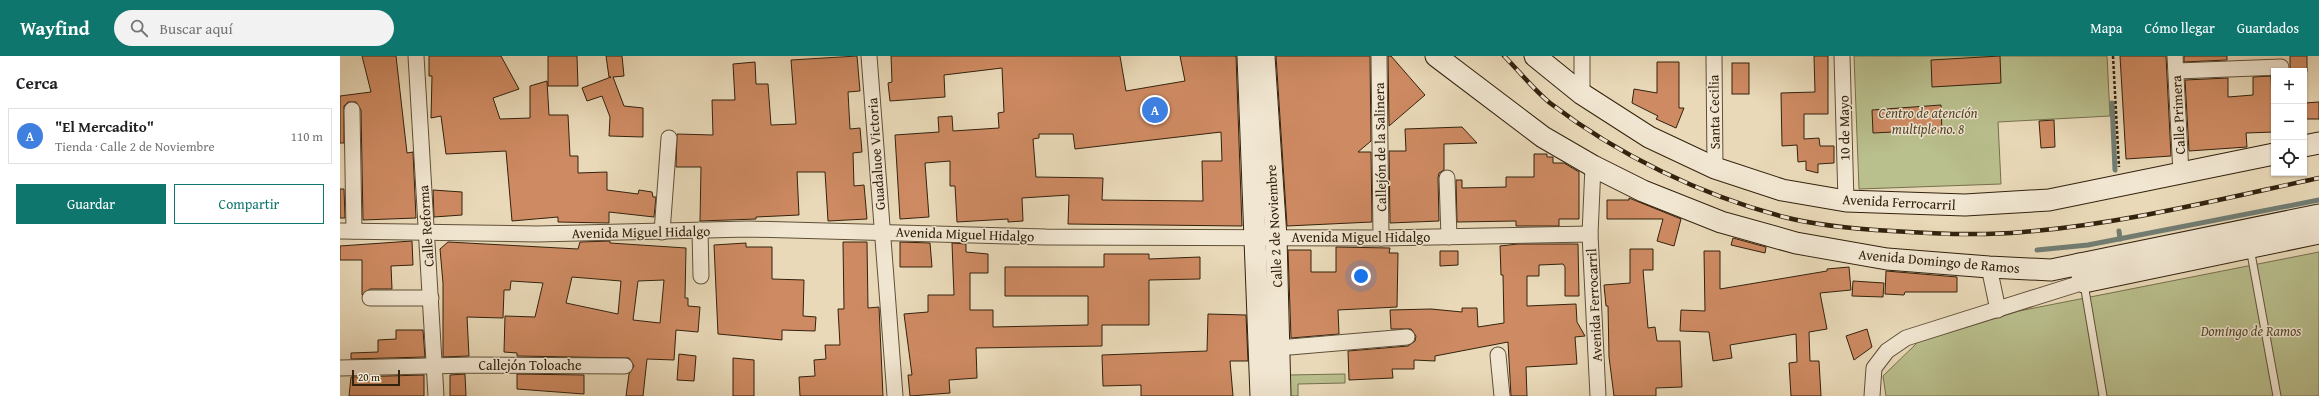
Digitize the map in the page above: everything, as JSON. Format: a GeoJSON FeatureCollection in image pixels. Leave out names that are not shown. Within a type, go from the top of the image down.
{"type":"FeatureCollection","features":[{"type":"Feature","properties":{"kind":"street","name":"Calle Reforma"},"geometry":{"type":"LineString","coordinates":[[416,56],[425,231],[431,298],[436,396]]}},
{"type":"Feature","properties":{"kind":"street","name":"Guadaluoe Victoria"},"geometry":{"type":"LineString","coordinates":[[869,56],[881,232],[895,396]]}},
{"type":"Feature","properties":{"kind":"street","name":"Calle 2 de Noviembre"},"geometry":{"type":"LineString","coordinates":[[1248,56],[1278,348],[1280,396]]}},
{"type":"Feature","properties":{"kind":"street","name":"Calle 2 de Noviembre"},"geometry":{"type":"LineString","coordinates":[[1261,396],[1266,237],[1264,56]]}},
{"type":"Feature","properties":{"kind":"street","name":"Callejón de la Salinera"},"geometry":{"type":"LineString","coordinates":[[1379,56],[1381,238]]}},
{"type":"Feature","properties":{"kind":"street","name":"Avenida Domingo de Ramos"},"geometry":{"type":"LineString","coordinates":[[1436,56],[1543,137],[1593,166],[1643,191],[1721,222],[1796,243],[1887,259],[2081,273],[2250,248],[2319,234]]}},
{"type":"Feature","properties":{"kind":"street","name":"Avenida Ferrocarril"},"geometry":{"type":"LineString","coordinates":[[1536,56],[1582,94],[1650,137],[1715,168],[1782,190],[1846,201],[1965,205],[2049,200],[2271,155]]}},
{"type":"Feature","properties":{"kind":"street"},"geometry":{"type":"LineString","coordinates":[[1582,56],[1582,94]]}},
{"type":"Feature","properties":{"kind":"street","name":"Santa Cecilia"},"geometry":{"type":"LineString","coordinates":[[1714,56],[1715,168]]}},
{"type":"Feature","properties":{"kind":"street","name":"10 de Mayo"},"geometry":{"type":"LineString","coordinates":[[1842,56],[1846,201]]}},
{"type":"Feature","properties":{"kind":"street"},"geometry":{"type":"LineString","coordinates":[[2176,63],[2281,65]]}},
{"type":"Feature","properties":{"kind":"street","name":"Calle Primera"},"geometry":{"type":"LineString","coordinates":[[2176,63],[2181,174]]}},
{"type":"Feature","properties":{"kind":"street"},"geometry":{"type":"LineString","coordinates":[[347,231],[352,110]]}},
{"type":"Feature","properties":{"kind":"street"},"geometry":{"type":"LineString","coordinates":[[662,232],[669,138]]}},
{"type":"Feature","properties":{"kind":"street"},"geometry":{"type":"LineString","coordinates":[[2307,145],[2319,143]]}},
{"type":"Feature","properties":{"kind":"street","name":"Avenida Ferrocarril"},"geometry":{"type":"LineString","coordinates":[[1593,166],[1590,234],[1598,396]]}},
{"type":"Feature","properties":{"kind":"street"},"geometry":{"type":"LineString","coordinates":[[1447,178],[1449,237]]}},
{"type":"Feature","properties":{"kind":"street","name":"Avenida Domingo de Ramos"},"geometry":{"type":"LineString","coordinates":[[2081,273],[2319,215]]}},
{"type":"Feature","properties":{"kind":"street","name":"Avenida Miguel Hidalgo"},"geometry":{"type":"LineString","coordinates":[[347,231],[425,231],[537,234],[700,230],[881,232],[1046,237],[1381,238],[1590,234]]}},
{"type":"Feature","properties":{"kind":"street"},"geometry":{"type":"LineString","coordinates":[[700,230],[701,276]]}},
{"type":"Feature","properties":{"kind":"street"},"geometry":{"type":"LineString","coordinates":[[1989,267],[1998,310]]}},
{"type":"Feature","properties":{"kind":"street"},"geometry":{"type":"LineString","coordinates":[[1872,396],[1874,368],[1887,351],[1906,338],[1998,310],[2081,273]]}},
{"type":"Feature","properties":{"kind":"street"},"geometry":{"type":"LineString","coordinates":[[370,298],[431,298]]}},
{"type":"Feature","properties":{"kind":"street"},"geometry":{"type":"LineString","coordinates":[[1278,348],[1406,337]]}},
{"type":"Feature","properties":{"kind":"street"},"geometry":{"type":"LineString","coordinates":[[1498,355],[1502,396]]}},
{"type":"Feature","properties":{"kind":"street","name":"Callejón Toloache"},"geometry":{"type":"LineString","coordinates":[[340,368],[434,366],[625,366]]}},
{"type":"Feature","properties":{"kind":"lane"},"geometry":{"type":"LineString","coordinates":[[2250,248],[2277,396]]}},
{"type":"Feature","properties":{"kind":"lane"},"geometry":{"type":"LineString","coordinates":[[2081,273],[2103,396]]}},
{"type":"Feature","properties":{"kind":"path"},"geometry":{"type":"LineString","coordinates":[[2113,56],[2120,185]]}},
{"type":"Feature","properties":{"kind":"green space","name":"Centro de atención multiple no. 8"},"geometry":{"type":"Polygon","coordinates":[[[1854,56],[2107,56],[2110,116],[1998,122],[2001,184],[1859,189],[1854,56]]]}},
{"type":"Feature","properties":{"kind":"green space","name":"Domingo de Ramos"},"geometry":{"type":"Polygon","coordinates":[[[2319,252],[2319,396],[1886,396],[1883,376],[1918,342],[2019,311],[2319,252]]]}},
{"type":"Feature","properties":{"kind":"green space"},"geometry":{"type":"Polygon","coordinates":[[[1345,374],[1345,383],[1298,384],[1298,396],[1288,396],[1288,375],[1345,374]]]}},
{"type":"Feature","properties":{"kind":"building"},"geometry":{"type":"Polygon","coordinates":[[[362,56],[396,56],[407,153],[413,152],[416,218],[363,220],[361,110],[356,102],[348,102],[344,106],[344,143],[340,143],[340,96],[371,92],[362,56]]]}},
{"type":"Feature","properties":{"kind":"building"},"geometry":{"type":"Polygon","coordinates":[[[429,56],[501,56],[519,89],[493,98],[500,119],[530,118],[530,86],[547,81],[549,115],[568,115],[570,156],[578,156],[578,173],[607,172],[607,190],[638,194],[639,190],[652,192],[653,197],[656,197],[654,217],[609,212],[609,223],[558,222],[558,217],[512,221],[506,151],[446,154],[441,116],[431,118],[432,76],[429,76],[429,56]]]}},
{"type":"Feature","properties":{"kind":"building"},"geometry":{"type":"Polygon","coordinates":[[[548,56],[577,56],[578,86],[548,86],[548,56]]]}},
{"type":"Feature","properties":{"kind":"building"},"geometry":{"type":"Polygon","coordinates":[[[606,56],[622,56],[624,76],[613,77],[624,106],[643,108],[643,137],[609,136],[610,117],[602,96],[587,101],[582,88],[611,77],[609,77],[606,56]]]}},
{"type":"Feature","properties":{"kind":"building"},"geometry":{"type":"Polygon","coordinates":[[[857,56],[860,91],[848,92],[850,129],[860,128],[862,152],[853,153],[854,186],[864,185],[867,219],[828,221],[825,172],[797,172],[799,215],[756,217],[756,219],[700,221],[701,167],[676,167],[677,134],[713,135],[712,100],[735,100],[733,64],[755,62],[756,84],[768,84],[771,125],[796,124],[791,60],[857,56]]]}},
{"type":"Feature","properties":{"kind":"building"},"geometry":{"type":"Polygon","coordinates":[[[891,56],[1120,56],[1126,91],[1185,81],[1180,56],[1236,56],[1242,226],[1068,224],[1069,195],[1022,198],[1023,221],[1008,222],[1008,219],[957,222],[955,186],[950,186],[950,161],[925,163],[929,217],[900,219],[895,135],[939,132],[938,117],[952,116],[953,131],[999,128],[998,113],[1004,112],[1002,68],[944,75],[945,97],[890,101],[888,83],[892,82],[891,56]],[[1221,132],[1075,149],[1073,134],[1039,134],[1039,138],[1033,139],[1036,177],[1103,178],[1102,200],[1203,201],[1202,161],[1222,161],[1221,132]]]}},
{"type":"Feature","properties":{"kind":"building"},"geometry":{"type":"Polygon","coordinates":[[[1276,56],[1370,56],[1371,141],[1358,152],[1371,152],[1372,222],[1287,226],[1276,56]]]}},
{"type":"Feature","properties":{"kind":"building"},"geometry":{"type":"Polygon","coordinates":[[[1388,56],[1391,56],[1425,95],[1389,126],[1388,56]]]}},
{"type":"Feature","properties":{"kind":"building"},"geometry":{"type":"Polygon","coordinates":[[[1814,56],[1828,56],[1828,114],[1804,114],[1804,139],[1819,138],[1820,146],[1834,146],[1834,163],[1818,164],[1818,173],[1806,170],[1806,161],[1798,162],[1797,145],[1782,146],[1781,93],[1815,92],[1814,56]]]}},
{"type":"Feature","properties":{"kind":"building"},"geometry":{"type":"Polygon","coordinates":[[[2000,56],[2001,83],[1932,87],[1931,60],[2000,56]]]}},
{"type":"Feature","properties":{"kind":"building"},"geometry":{"type":"Polygon","coordinates":[[[2120,56],[2166,56],[2171,156],[2126,159],[2120,56]]]}},
{"type":"Feature","properties":{"kind":"building"},"geometry":{"type":"Polygon","coordinates":[[[2184,56],[2227,56],[2227,60],[2184,62],[2184,56]]]}},
{"type":"Feature","properties":{"kind":"building"},"geometry":{"type":"Polygon","coordinates":[[[2290,56],[2307,56],[2307,68],[2290,68],[2290,56]]]}},
{"type":"Feature","properties":{"kind":"building"},"geometry":{"type":"Polygon","coordinates":[[[1657,62],[1679,62],[1679,108],[1684,108],[1676,128],[1656,119],[1658,116],[1632,103],[1634,89],[1657,93],[1657,62]]]}},
{"type":"Feature","properties":{"kind":"building"},"geometry":{"type":"Polygon","coordinates":[[[1732,63],[1749,63],[1749,94],[1732,94],[1732,63]]]}},
{"type":"Feature","properties":{"kind":"building"},"geometry":{"type":"Polygon","coordinates":[[[2271,76],[2271,132],[2246,133],[2247,147],[2189,151],[2185,80],[2228,78],[2228,97],[2253,95],[2253,77],[2271,76]]]}},
{"type":"Feature","properties":{"kind":"building"},"geometry":{"type":"Polygon","coordinates":[[[2319,102],[2319,119],[2307,119],[2307,103],[2319,102]]]}},
{"type":"Feature","properties":{"kind":"building"},"geometry":{"type":"Polygon","coordinates":[[[1941,105],[1942,132],[1893,134],[1893,132],[1873,133],[1872,110],[1941,105]]]}},
{"type":"Feature","properties":{"kind":"building"},"geometry":{"type":"Polygon","coordinates":[[[2054,120],[2055,147],[2041,148],[2039,121],[2054,120]]]}},
{"type":"Feature","properties":{"kind":"building"},"geometry":{"type":"Polygon","coordinates":[[[1462,127],[1477,143],[1444,144],[1444,170],[1439,173],[1438,178],[1439,221],[1390,223],[1389,151],[1406,151],[1405,129],[1462,127]]]}},
{"type":"Feature","properties":{"kind":"building"},"geometry":{"type":"Polygon","coordinates":[[[1534,154],[1547,154],[1547,157],[1553,157],[1553,163],[1564,163],[1579,172],[1579,219],[1559,219],[1559,226],[1516,226],[1516,221],[1457,222],[1456,180],[1462,180],[1462,188],[1506,187],[1506,177],[1534,177],[1534,154]]]}},
{"type":"Feature","properties":{"kind":"building"},"geometry":{"type":"Polygon","coordinates":[[[340,189],[344,189],[345,218],[340,218],[340,189]]]}},
{"type":"Feature","properties":{"kind":"building"},"geometry":{"type":"Polygon","coordinates":[[[433,190],[462,192],[462,215],[434,217],[433,190]]]}},
{"type":"Feature","properties":{"kind":"building"},"geometry":{"type":"Polygon","coordinates":[[[1629,198],[1681,219],[1674,246],[1657,241],[1663,219],[1607,219],[1607,200],[1629,200],[1629,198]]]}},
{"type":"Feature","properties":{"kind":"building"},"geometry":{"type":"Polygon","coordinates":[[[1733,238],[1766,247],[1765,253],[1731,245],[1733,238]]]}},
{"type":"Feature","properties":{"kind":"building"},"geometry":{"type":"Polygon","coordinates":[[[412,241],[413,265],[391,266],[392,289],[370,289],[362,295],[362,260],[340,260],[340,246],[412,241]]]}},
{"type":"Feature","properties":{"kind":"building"},"geometry":{"type":"Polygon","coordinates":[[[610,241],[610,243],[686,248],[685,298],[688,298],[688,306],[700,307],[698,332],[676,330],[674,360],[647,359],[643,396],[626,396],[629,374],[634,366],[629,358],[517,356],[517,353],[504,352],[505,316],[535,317],[543,283],[511,281],[510,290],[504,290],[503,318],[467,317],[469,356],[443,357],[443,283],[440,249],[448,242],[578,249],[580,242],[610,241]],[[572,277],[566,303],[618,314],[621,281],[572,277]],[[664,280],[638,281],[633,320],[660,323],[664,280]]]}},
{"type":"Feature","properties":{"kind":"building"},"geometry":{"type":"Polygon","coordinates":[[[843,242],[867,242],[868,308],[879,307],[883,396],[800,396],[799,377],[815,376],[814,360],[826,359],[825,345],[840,345],[838,309],[844,309],[843,242]]]}},
{"type":"Feature","properties":{"kind":"building"},"geometry":{"type":"Polygon","coordinates":[[[900,242],[930,243],[932,267],[900,267],[900,242]]]}},
{"type":"Feature","properties":{"kind":"building"},"geometry":{"type":"Polygon","coordinates":[[[746,243],[746,247],[772,247],[772,279],[804,280],[803,316],[816,317],[815,331],[782,330],[782,340],[718,334],[714,245],[746,243]]]}},
{"type":"Feature","properties":{"kind":"building"},"geometry":{"type":"Polygon","coordinates":[[[952,243],[966,244],[966,252],[988,254],[988,273],[970,273],[970,310],[993,310],[993,327],[1088,325],[1088,296],[1005,296],[1005,267],[1104,267],[1104,254],[1149,254],[1149,259],[1200,257],[1200,279],[1149,280],[1149,325],[1102,325],[1102,346],[976,348],[977,378],[949,380],[950,393],[910,396],[908,375],[912,375],[904,314],[928,312],[928,295],[954,295],[952,243]]]}},
{"type":"Feature","properties":{"kind":"building"},"geometry":{"type":"Polygon","coordinates":[[[1518,244],[1578,244],[1579,296],[1565,296],[1565,267],[1563,264],[1539,265],[1539,276],[1527,276],[1527,306],[1576,304],[1577,322],[1585,336],[1575,337],[1577,364],[1526,367],[1527,396],[1511,396],[1508,342],[1435,356],[1435,361],[1414,360],[1414,369],[1392,369],[1393,378],[1349,380],[1348,351],[1408,346],[1415,341],[1416,336],[1411,329],[1391,329],[1390,310],[1431,309],[1462,312],[1462,308],[1477,308],[1478,327],[1504,323],[1503,275],[1501,275],[1500,246],[1518,244]]]}},
{"type":"Feature","properties":{"kind":"building"},"geometry":{"type":"Polygon","coordinates":[[[1336,247],[1390,248],[1389,253],[1398,253],[1397,307],[1338,310],[1339,334],[1291,338],[1288,250],[1311,250],[1311,272],[1336,272],[1336,247]]]}},
{"type":"Feature","properties":{"kind":"building"},"geometry":{"type":"Polygon","coordinates":[[[1630,249],[1653,249],[1653,270],[1643,270],[1648,328],[1655,327],[1657,341],[1680,341],[1682,387],[1656,388],[1656,396],[1614,396],[1609,357],[1608,306],[1606,306],[1604,285],[1630,283],[1630,249]]]}},
{"type":"Feature","properties":{"kind":"building"},"geometry":{"type":"Polygon","coordinates":[[[1440,251],[1458,251],[1458,265],[1440,266],[1440,251]]]}},
{"type":"Feature","properties":{"kind":"building"},"geometry":{"type":"Polygon","coordinates":[[[1704,251],[1720,251],[1720,289],[1827,271],[1827,269],[1849,267],[1851,290],[1820,293],[1827,329],[1809,332],[1810,361],[1819,361],[1821,396],[1791,396],[1789,363],[1797,362],[1796,334],[1730,345],[1732,358],[1713,361],[1709,332],[1680,331],[1681,310],[1705,311],[1704,251]]]}},
{"type":"Feature","properties":{"kind":"building"},"geometry":{"type":"Polygon","coordinates":[[[1886,271],[1957,277],[1957,292],[1905,292],[1904,295],[1885,294],[1886,271]]]}},
{"type":"Feature","properties":{"kind":"building"},"geometry":{"type":"Polygon","coordinates":[[[1853,281],[1884,283],[1883,297],[1852,296],[1853,281]]]}},
{"type":"Feature","properties":{"kind":"building"},"geometry":{"type":"Polygon","coordinates":[[[1208,314],[1246,315],[1248,361],[1230,361],[1233,396],[1141,396],[1141,385],[1103,386],[1102,355],[1207,351],[1208,314]]]}},
{"type":"Feature","properties":{"kind":"building"},"geometry":{"type":"Polygon","coordinates":[[[1867,329],[1872,347],[1854,360],[1846,336],[1867,329]]]}},
{"type":"Feature","properties":{"kind":"building"},"geometry":{"type":"Polygon","coordinates":[[[396,330],[423,330],[425,357],[351,359],[351,353],[378,352],[378,340],[396,339],[396,330]]]}},
{"type":"Feature","properties":{"kind":"building"},"geometry":{"type":"Polygon","coordinates":[[[679,354],[696,356],[694,381],[677,380],[679,354]]]}},
{"type":"Feature","properties":{"kind":"building"},"geometry":{"type":"Polygon","coordinates":[[[733,358],[754,360],[754,396],[733,396],[733,358]]]}},
{"type":"Feature","properties":{"kind":"building"},"geometry":{"type":"Polygon","coordinates":[[[465,374],[466,396],[450,396],[450,375],[465,374]]]}},
{"type":"Feature","properties":{"kind":"building"},"geometry":{"type":"Polygon","coordinates":[[[517,374],[584,375],[584,394],[517,389],[517,374]]]}},
{"type":"Feature","properties":{"kind":"building"},"geometry":{"type":"Polygon","coordinates":[[[424,375],[424,396],[349,396],[351,377],[424,375]]]}},
{"type":"Feature","properties":{"kind":"waterway"},"geometry":{"type":"LineString","coordinates":[[2112,103],[2115,170]]}},
{"type":"Feature","properties":{"kind":"waterway"},"geometry":{"type":"LineString","coordinates":[[2037,250],[2088,245],[2319,200]]}},
{"type":"Feature","properties":{"kind":"waterway"},"geometry":{"type":"LineString","coordinates":[[2119,231],[2120,239]]}},
{"type":"Feature","properties":{"kind":"railway"},"geometry":{"type":"LineString","coordinates":[[1504,56],[1550,103],[1576,122],[1632,156],[1691,185],[1722,197],[1784,217],[1824,225],[1941,234],[2023,232],[2135,217],[2319,178]]}},
{"type":"Feature","properties":{"kind":"place","name":"\"El Mercadito\""},"geometry":{"type":"Point","coordinates":[1155,110]}}]}
